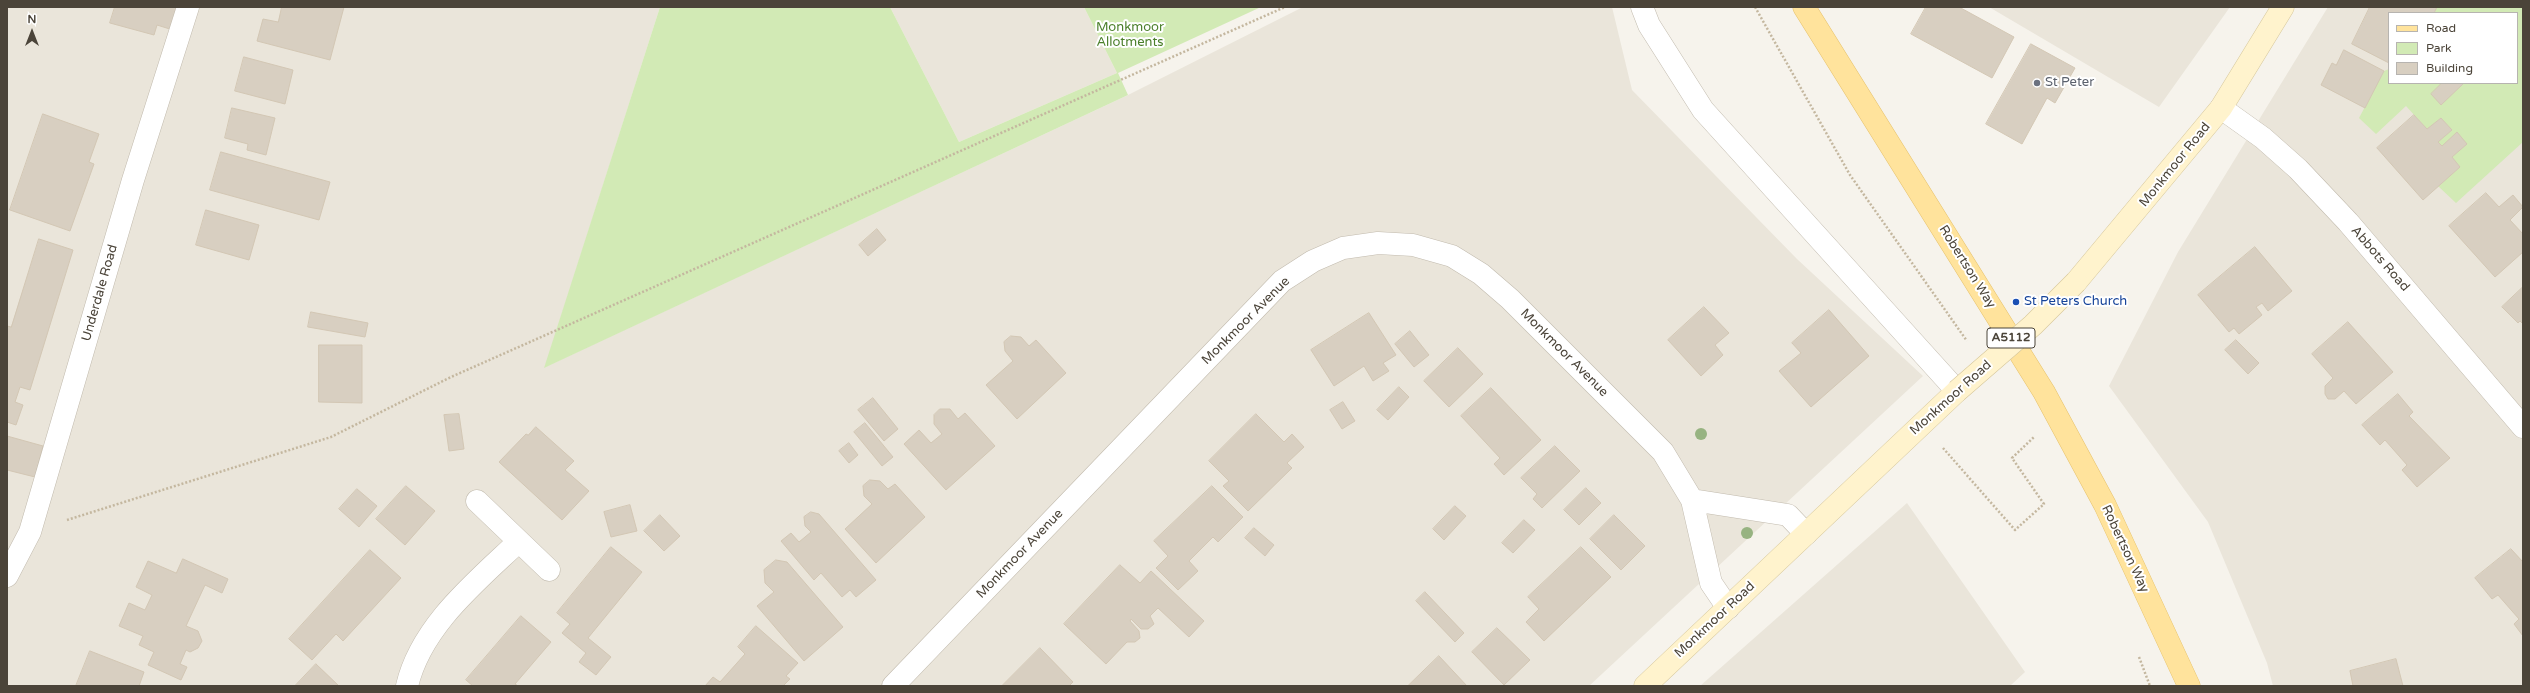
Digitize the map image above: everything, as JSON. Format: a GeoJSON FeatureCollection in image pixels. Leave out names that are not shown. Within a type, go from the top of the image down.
{"type":"FeatureCollection","features":[{"type":"Feature","properties":{"kind":"main road","name":"Robertson Way"},"geometry":{"type":"LineString","coordinates":[[1804,7],[2044,392],[2105,505],[2189,686]]}},
{"type":"Feature","properties":{"kind":"street","name":"Underdale Road"},"geometry":{"type":"LineString","coordinates":[[7,576],[30,532],[133,180],[188,7]]}},
{"type":"Feature","properties":{"kind":"street"},"geometry":{"type":"LineString","coordinates":[[1642,7],[1649,25],[1703,110],[1957,391]]}},
{"type":"Feature","properties":{"kind":"street","name":"Monkmoor Road"},"geometry":{"type":"LineString","coordinates":[[1645,686],[1957,391],[2033,325],[2076,282],[2221,108],[2284,7]]}},
{"type":"Feature","properties":{"kind":"street","name":"Abbots Road"},"geometry":{"type":"LineString","coordinates":[[2221,108],[2263,138],[2298,168],[2348,222],[2523,427]]}},
{"type":"Feature","properties":{"kind":"street","name":"Monkmoor Avenue"},"geometry":{"type":"LineString","coordinates":[[893,686],[1282,281],[1313,261],[1343,248],[1378,242],[1412,245],[1452,256],[1481,274],[1510,299],[1663,452],[1692,500],[1711,583],[1728,608]]}},
{"type":"Feature","properties":{"kind":"street"},"geometry":{"type":"LineString","coordinates":[[1692,500],[1788,515],[1806,534]]}},
{"type":"Feature","properties":{"kind":"street"},"geometry":{"type":"LineString","coordinates":[[477,501],[518,542],[549,570]]}},
{"type":"Feature","properties":{"kind":"street"},"geometry":{"type":"LineString","coordinates":[[407,686],[424,646],[445,613],[518,542]]}},
{"type":"Feature","properties":{"kind":"path"},"geometry":{"type":"LineString","coordinates":[[30,532],[331,437],[451,377],[1285,7]]}},
{"type":"Feature","properties":{"kind":"path"},"geometry":{"type":"LineString","coordinates":[[1755,7],[1850,175],[1970,344]]}},
{"type":"Feature","properties":{"kind":"path"},"geometry":{"type":"LineString","coordinates":[[1960,467],[2015,530],[2044,504],[2012,458],[2037,434]]}},
{"type":"Feature","properties":{"kind":"path"},"geometry":{"type":"LineString","coordinates":[[2139,656],[2150,686]]}},
{"type":"Feature","properties":{"kind":"shaded area"},"geometry":{"type":"Polygon","coordinates":[[[7,7],[660,7],[545,367],[1128,95],[1303,7],[1612,7],[1632,90],[1797,259],[1923,376],[1589,686],[7,686],[7,7]]]}},
{"type":"Feature","properties":{"kind":"shaded area"},"geometry":{"type":"Polygon","coordinates":[[[890,7],[1084,7],[1117,73],[959,142],[890,7]]]}},
{"type":"Feature","properties":{"kind":"shaded area"},"geometry":{"type":"Polygon","coordinates":[[[1989,7],[2230,7],[2159,107],[1989,7]]]}},
{"type":"Feature","properties":{"kind":"shaded area"},"geometry":{"type":"Polygon","coordinates":[[[2328,7],[2523,7],[2523,686],[2273,686],[2267,663],[2208,522],[2109,386],[2178,252],[2328,7]]]}},
{"type":"Feature","properties":{"kind":"shaded area"},"geometry":{"type":"Polygon","coordinates":[[[1907,503],[2025,672],[2010,686],[1700,686],[1907,503]]]}},
{"type":"Feature","properties":{"kind":"green space","name":"Monkmoor Allotments"},"geometry":{"type":"Polygon","coordinates":[[[660,7],[890,7],[959,142],[1117,73],[1084,7],[1261,7],[1118,73],[1128,95],[544,368],[660,7]]]}},
{"type":"Feature","properties":{"kind":"green space"},"geometry":{"type":"Polygon","coordinates":[[[2437,7],[2523,7],[2523,142],[2456,203],[2438,186],[2460,167],[2452,157],[2467,144],[2457,133],[2442,146],[2438,142],[2452,130],[2441,118],[2427,129],[2406,106],[2376,134],[2359,118],[2384,71],[2388,69],[2388,84],[2518,84],[2518,12],[2434,12],[2437,7]]]}},
{"type":"Feature","properties":{"kind":"building"},"geometry":{"type":"Polygon","coordinates":[[[115,7],[179,7],[173,30],[157,25],[154,35],[110,23],[115,7]]]}},
{"type":"Feature","properties":{"kind":"building"},"geometry":{"type":"Polygon","coordinates":[[[282,7],[344,7],[330,60],[257,41],[263,19],[278,22],[282,7]]]}},
{"type":"Feature","properties":{"kind":"building"},"geometry":{"type":"Polygon","coordinates":[[[1926,7],[1959,7],[2014,37],[1992,78],[1911,34],[1926,7]]]}},
{"type":"Feature","properties":{"kind":"building"},"geometry":{"type":"Polygon","coordinates":[[[2370,7],[2437,7],[2434,12],[2388,12],[2388,62],[2352,44],[2370,7]]]}},
{"type":"Feature","properties":{"kind":"building","name":"St Peter"},"geometry":{"type":"Polygon","coordinates":[[[2031,44],[2075,68],[2055,103],[2047,98],[2022,144],[1986,124],[2031,44]]]}},
{"type":"Feature","properties":{"kind":"building"},"geometry":{"type":"Polygon","coordinates":[[[2344,50],[2384,71],[2365,108],[2321,85],[2332,63],[2336,65],[2344,50]]]}},
{"type":"Feature","properties":{"kind":"building"},"geometry":{"type":"Polygon","coordinates":[[[244,57],[293,70],[285,104],[235,91],[244,57]]]}},
{"type":"Feature","properties":{"kind":"building"},"geometry":{"type":"Polygon","coordinates":[[[2441,84],[2463,84],[2441,105],[2431,94],[2441,84]]]}},
{"type":"Feature","properties":{"kind":"building"},"geometry":{"type":"Polygon","coordinates":[[[232,108],[275,118],[266,155],[247,150],[248,144],[225,138],[232,108]]]}},
{"type":"Feature","properties":{"kind":"building"},"geometry":{"type":"Polygon","coordinates":[[[43,114],[99,134],[89,162],[94,164],[70,231],[10,210],[43,114]]]}},
{"type":"Feature","properties":{"kind":"building"},"geometry":{"type":"Polygon","coordinates":[[[2414,115],[2427,129],[2441,118],[2452,130],[2438,142],[2442,146],[2457,132],[2467,144],[2452,157],[2460,167],[2423,200],[2377,148],[2414,115]]]}},
{"type":"Feature","properties":{"kind":"building"},"geometry":{"type":"Polygon","coordinates":[[[221,152],[330,182],[319,220],[210,190],[221,152]]]}},
{"type":"Feature","properties":{"kind":"building"},"geometry":{"type":"Polygon","coordinates":[[[2486,193],[2499,207],[2513,195],[2523,207],[2510,220],[2523,234],[2523,252],[2495,277],[2449,226],[2486,193]]]}},
{"type":"Feature","properties":{"kind":"building"},"geometry":{"type":"Polygon","coordinates":[[[206,210],[259,225],[249,260],[196,245],[206,210]]]}},
{"type":"Feature","properties":{"kind":"building"},"geometry":{"type":"Polygon","coordinates":[[[877,229],[886,240],[868,256],[859,245],[877,229]]]}},
{"type":"Feature","properties":{"kind":"building"},"geometry":{"type":"Polygon","coordinates":[[[39,239],[73,250],[30,390],[20,387],[15,402],[23,405],[16,425],[7,422],[7,326],[11,327],[39,239]]]}},
{"type":"Feature","properties":{"kind":"building"},"geometry":{"type":"Polygon","coordinates":[[[2255,247],[2292,291],[2268,311],[2262,303],[2256,307],[2262,315],[2239,334],[2234,328],[2229,332],[2198,295],[2255,247]]]}},
{"type":"Feature","properties":{"kind":"building"},"geometry":{"type":"Polygon","coordinates":[[[2523,287],[2523,324],[2520,321],[2518,323],[2502,307],[2523,287]]]}},
{"type":"Feature","properties":{"kind":"building"},"geometry":{"type":"Polygon","coordinates":[[[1704,307],[1729,333],[1715,345],[1723,355],[1701,376],[1668,340],[1704,307]]]}},
{"type":"Feature","properties":{"kind":"building"},"geometry":{"type":"Polygon","coordinates":[[[1829,310],[1869,356],[1811,407],[1779,371],[1801,353],[1792,343],[1829,310]]]}},
{"type":"Feature","properties":{"kind":"building"},"geometry":{"type":"Polygon","coordinates":[[[311,312],[368,323],[365,337],[308,327],[311,312]]]}},
{"type":"Feature","properties":{"kind":"building"},"geometry":{"type":"Polygon","coordinates":[[[1369,313],[1396,355],[1383,363],[1389,371],[1373,381],[1364,366],[1334,386],[1311,350],[1369,313]]]}},
{"type":"Feature","properties":{"kind":"building"},"geometry":{"type":"Polygon","coordinates":[[[2348,322],[2393,372],[2356,404],[2344,391],[2335,399],[2328,399],[2325,394],[2325,386],[2333,378],[2312,354],[2348,322]]]}},
{"type":"Feature","properties":{"kind":"building"},"geometry":{"type":"Polygon","coordinates":[[[1410,331],[1429,355],[1414,367],[1395,344],[1410,331]]]}},
{"type":"Feature","properties":{"kind":"building"},"geometry":{"type":"Polygon","coordinates":[[[1011,336],[1021,337],[1029,346],[1036,340],[1066,373],[1017,419],[986,385],[1013,361],[1005,351],[1004,342],[1011,336]]]}},
{"type":"Feature","properties":{"kind":"building"},"geometry":{"type":"Polygon","coordinates":[[[2236,340],[2259,363],[2248,374],[2225,350],[2236,340]]]}},
{"type":"Feature","properties":{"kind":"building"},"geometry":{"type":"Polygon","coordinates":[[[319,345],[362,345],[362,403],[319,402],[319,345]]]}},
{"type":"Feature","properties":{"kind":"building"},"geometry":{"type":"Polygon","coordinates":[[[1458,348],[1483,374],[1449,407],[1424,381],[1458,348]]]}},
{"type":"Feature","properties":{"kind":"building"},"geometry":{"type":"Polygon","coordinates":[[[1399,387],[1409,397],[1388,420],[1377,410],[1399,387]]]}},
{"type":"Feature","properties":{"kind":"building"},"geometry":{"type":"Polygon","coordinates":[[[1491,388],[1541,440],[1504,475],[1494,464],[1500,458],[1461,416],[1491,388]]]}},
{"type":"Feature","properties":{"kind":"building"},"geometry":{"type":"Polygon","coordinates":[[[2398,394],[2413,412],[2409,416],[2450,458],[2417,487],[2402,470],[2407,465],[2385,440],[2380,445],[2362,425],[2398,394]]]}},
{"type":"Feature","properties":{"kind":"building"},"geometry":{"type":"Polygon","coordinates":[[[873,398],[898,429],[884,441],[858,410],[873,398]]]}},
{"type":"Feature","properties":{"kind":"building"},"geometry":{"type":"Polygon","coordinates":[[[1343,402],[1355,421],[1342,429],[1330,410],[1343,402]]]}},
{"type":"Feature","properties":{"kind":"building"},"geometry":{"type":"Polygon","coordinates":[[[940,409],[950,409],[958,419],[965,413],[995,446],[946,490],[904,444],[919,430],[931,443],[942,434],[934,424],[934,415],[940,409]]]}},
{"type":"Feature","properties":{"kind":"building"},"geometry":{"type":"Polygon","coordinates":[[[459,414],[464,449],[449,451],[444,415],[459,414]]]}},
{"type":"Feature","properties":{"kind":"building"},"geometry":{"type":"Polygon","coordinates":[[[1256,414],[1284,442],[1292,434],[1304,447],[1287,463],[1292,468],[1248,511],[1223,486],[1229,481],[1209,461],[1256,414]]]}},
{"type":"Feature","properties":{"kind":"building"},"geometry":{"type":"Polygon","coordinates":[[[865,423],[893,457],[882,466],[854,432],[865,423]]]}},
{"type":"Feature","properties":{"kind":"building"},"geometry":{"type":"Polygon","coordinates":[[[536,427],[574,461],[565,470],[589,491],[562,520],[499,462],[526,434],[528,435],[536,427]]]}},
{"type":"Feature","properties":{"kind":"building"},"geometry":{"type":"Polygon","coordinates":[[[7,436],[43,446],[35,477],[7,470],[7,436]]]}},
{"type":"Feature","properties":{"kind":"building"},"geometry":{"type":"Polygon","coordinates":[[[849,443],[858,455],[849,463],[839,451],[849,443]]]}},
{"type":"Feature","properties":{"kind":"building"},"geometry":{"type":"Polygon","coordinates":[[[1555,446],[1580,471],[1542,508],[1533,499],[1537,494],[1521,478],[1555,446]]]}},
{"type":"Feature","properties":{"kind":"building"},"geometry":{"type":"Polygon","coordinates":[[[870,480],[880,481],[888,489],[895,484],[925,517],[876,563],[845,529],[872,504],[864,496],[863,486],[870,480]]]}},
{"type":"Feature","properties":{"kind":"building"},"geometry":{"type":"Polygon","coordinates":[[[406,486],[435,511],[405,545],[376,519],[406,486]]]}},
{"type":"Feature","properties":{"kind":"building"},"geometry":{"type":"Polygon","coordinates":[[[1212,486],[1243,517],[1218,542],[1213,537],[1189,561],[1198,571],[1178,590],[1156,568],[1168,556],[1154,541],[1212,486]]]}},
{"type":"Feature","properties":{"kind":"building"},"geometry":{"type":"Polygon","coordinates":[[[1586,488],[1601,503],[1579,525],[1564,510],[1586,488]]]}},
{"type":"Feature","properties":{"kind":"building"},"geometry":{"type":"Polygon","coordinates":[[[357,489],[377,506],[359,527],[339,509],[357,489]]]}},
{"type":"Feature","properties":{"kind":"building"},"geometry":{"type":"Polygon","coordinates":[[[630,505],[637,531],[611,537],[604,512],[630,505]]]}},
{"type":"Feature","properties":{"kind":"building"},"geometry":{"type":"Polygon","coordinates":[[[1455,506],[1466,516],[1444,540],[1433,529],[1455,506]]]}},
{"type":"Feature","properties":{"kind":"building"},"geometry":{"type":"Polygon","coordinates":[[[811,512],[819,514],[876,580],[856,597],[850,590],[842,597],[821,573],[814,580],[781,541],[791,533],[799,542],[811,532],[805,526],[804,517],[811,512]]]}},
{"type":"Feature","properties":{"kind":"building"},"geometry":{"type":"Polygon","coordinates":[[[660,515],[680,536],[664,551],[644,531],[660,515]]]}},
{"type":"Feature","properties":{"kind":"building"},"geometry":{"type":"Polygon","coordinates":[[[1614,515],[1645,546],[1621,570],[1590,539],[1614,515]]]}},
{"type":"Feature","properties":{"kind":"building"},"geometry":{"type":"Polygon","coordinates":[[[1524,520],[1535,530],[1513,553],[1502,543],[1524,520]]]}},
{"type":"Feature","properties":{"kind":"building"},"geometry":{"type":"Polygon","coordinates":[[[1254,528],[1274,545],[1265,556],[1245,538],[1254,528]]]}},
{"type":"Feature","properties":{"kind":"building"},"geometry":{"type":"Polygon","coordinates":[[[611,547],[642,572],[588,638],[611,657],[596,675],[579,662],[586,653],[562,633],[570,624],[557,613],[611,547]]]}},
{"type":"Feature","properties":{"kind":"building"},"geometry":{"type":"Polygon","coordinates":[[[1581,547],[1611,577],[1544,641],[1526,622],[1539,609],[1528,597],[1581,547]]]}},
{"type":"Feature","properties":{"kind":"building"},"geometry":{"type":"Polygon","coordinates":[[[2511,549],[2523,562],[2523,636],[2514,624],[2519,619],[2498,595],[2492,599],[2475,578],[2511,549]]]}},
{"type":"Feature","properties":{"kind":"building"},"geometry":{"type":"Polygon","coordinates":[[[370,550],[401,578],[343,641],[336,634],[312,660],[289,639],[370,550]]]}},
{"type":"Feature","properties":{"kind":"building"},"geometry":{"type":"Polygon","coordinates":[[[183,559],[228,579],[222,593],[205,585],[186,626],[198,631],[202,641],[198,648],[190,652],[186,650],[180,664],[187,667],[181,680],[148,665],[154,652],[139,645],[143,636],[119,626],[129,603],[145,610],[152,595],[136,587],[148,561],[176,573],[183,559]]]}},
{"type":"Feature","properties":{"kind":"building"},"geometry":{"type":"Polygon","coordinates":[[[776,560],[787,562],[843,627],[804,661],[757,606],[774,592],[765,583],[764,570],[776,560]]]}},
{"type":"Feature","properties":{"kind":"building"},"geometry":{"type":"Polygon","coordinates":[[[1120,565],[1140,583],[1151,571],[1204,621],[1189,637],[1158,608],[1150,616],[1154,624],[1148,629],[1141,629],[1131,619],[1130,621],[1139,631],[1140,638],[1135,642],[1127,642],[1106,664],[1064,624],[1120,565]]]}},
{"type":"Feature","properties":{"kind":"building"},"geometry":{"type":"Polygon","coordinates":[[[1425,592],[1464,633],[1455,642],[1416,601],[1425,592]]]}},
{"type":"Feature","properties":{"kind":"building"},"geometry":{"type":"Polygon","coordinates":[[[521,616],[551,642],[515,684],[518,686],[473,686],[466,680],[521,616]]]}},
{"type":"Feature","properties":{"kind":"building"},"geometry":{"type":"Polygon","coordinates":[[[756,626],[798,663],[786,676],[790,679],[783,686],[705,686],[713,677],[720,682],[745,654],[738,647],[756,626]]]}},
{"type":"Feature","properties":{"kind":"building"},"geometry":{"type":"Polygon","coordinates":[[[1497,628],[1530,660],[1504,685],[1472,652],[1497,628]]]}},
{"type":"Feature","properties":{"kind":"building"},"geometry":{"type":"Polygon","coordinates":[[[1040,648],[1073,682],[1069,686],[1002,686],[1040,648]]]}},
{"type":"Feature","properties":{"kind":"building"},"geometry":{"type":"Polygon","coordinates":[[[90,651],[144,672],[139,686],[76,686],[90,651]]]}},
{"type":"Feature","properties":{"kind":"building"},"geometry":{"type":"Polygon","coordinates":[[[1439,656],[1467,686],[1408,686],[1439,656]]]}},
{"type":"Feature","properties":{"kind":"building"},"geometry":{"type":"Polygon","coordinates":[[[2396,659],[2403,686],[2353,686],[2350,671],[2396,659]]]}},
{"type":"Feature","properties":{"kind":"building"},"geometry":{"type":"Polygon","coordinates":[[[316,664],[339,686],[295,686],[316,664]]]}},
{"type":"Feature","properties":{"kind":"place","name":"St Peter"},"geometry":{"type":"Point","coordinates":[2037,83]}},
{"type":"Feature","properties":{"kind":"place","name":"St Peters Church"},"geometry":{"type":"Point","coordinates":[2016,302]}}]}
